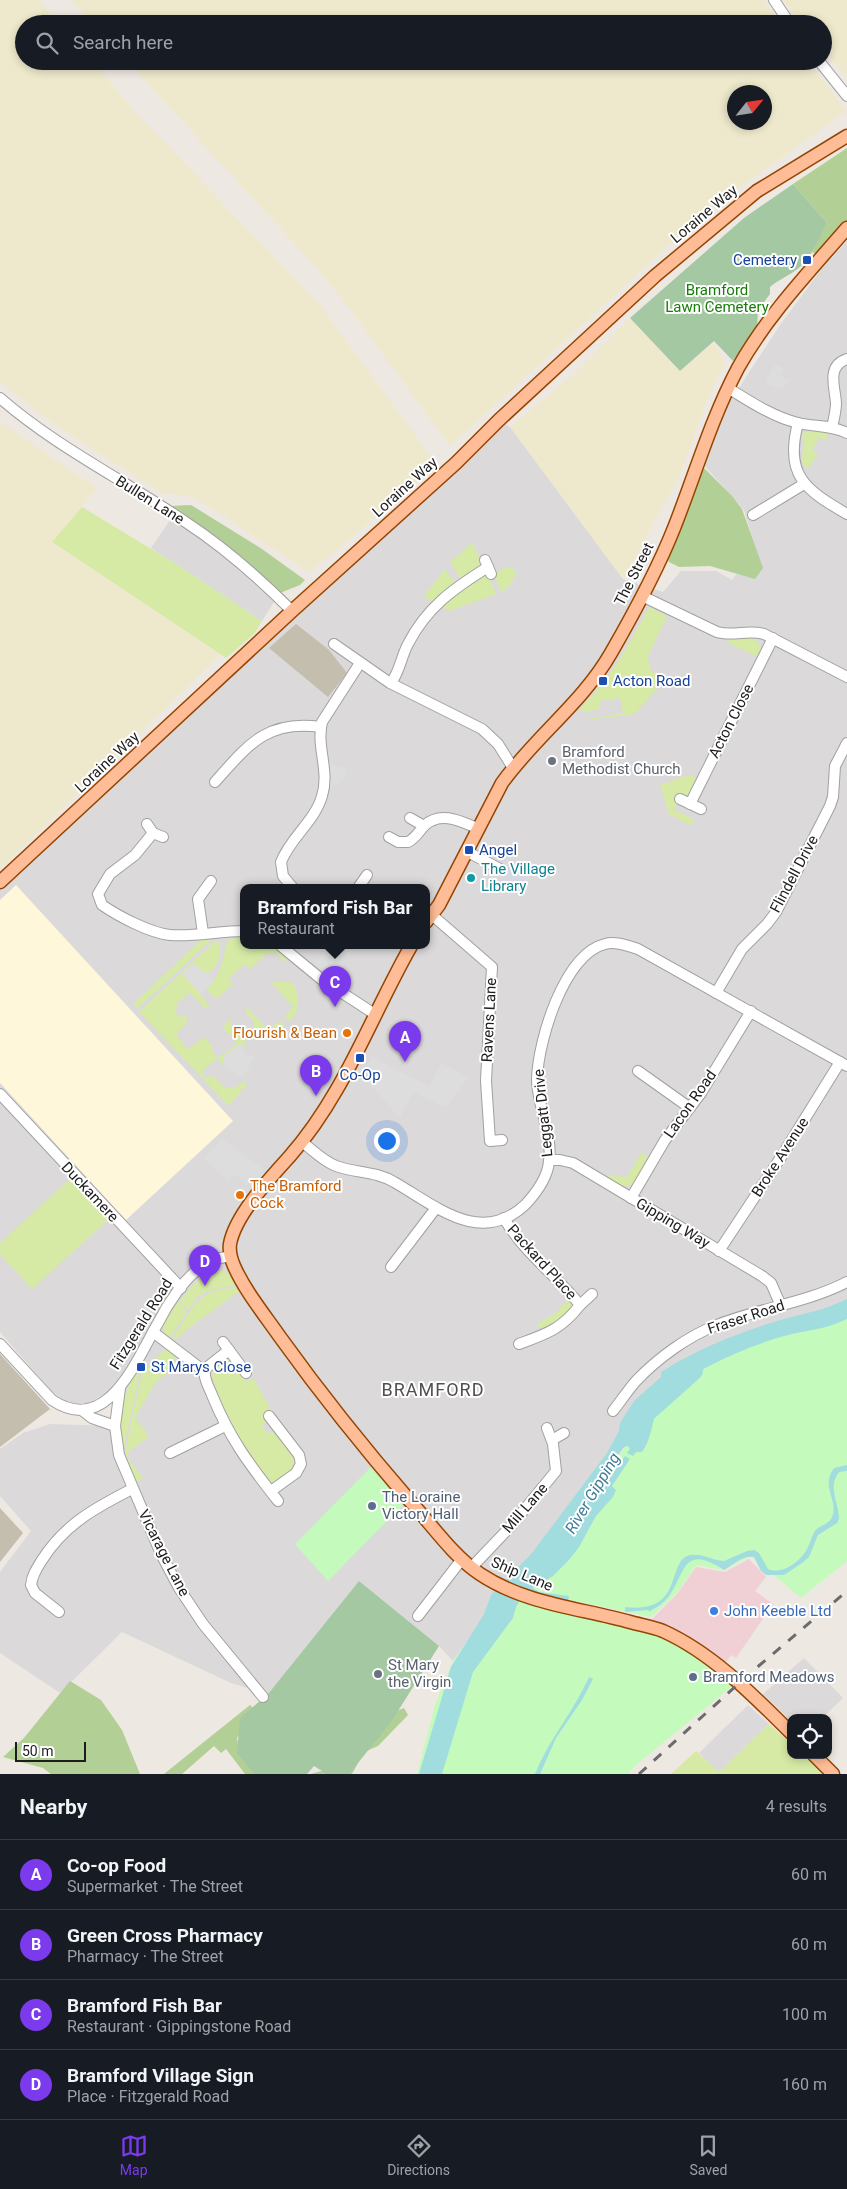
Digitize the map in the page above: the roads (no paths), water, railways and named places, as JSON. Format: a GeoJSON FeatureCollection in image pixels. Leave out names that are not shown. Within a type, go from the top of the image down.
{"type":"FeatureCollection","features":[{"type":"Feature","properties":{"kind":"main road","name":"Loraine Way"},"geometry":{"type":"LineString","coordinates":[[0,882],[655,276],[757,191],[847,136]]}},
{"type":"Feature","properties":{"kind":"main road","name":"The Street"},"geometry":{"type":"LineString","coordinates":[[430,916],[495,794],[513,768],[585,690],[600,671],[642,596],[673,531],[697,471],[716,413],[756,340],[802,279],[847,228]]}},
{"type":"Feature","properties":{"kind":"main road"},"geometry":{"type":"LineString","coordinates":[[231,1256],[232,1238],[249,1206],[302,1142],[326,1108],[409,949]]}},
{"type":"Feature","properties":{"kind":"main road","name":"Ship Lane"},"geometry":{"type":"LineString","coordinates":[[231,1256],[233,1265],[246,1286],[339,1417],[467,1564],[497,1584],[534,1599],[661,1630],[691,1647],[753,1696],[787,1729]]}},
{"type":"Feature","properties":{"kind":"main road"},"geometry":{"type":"LineString","coordinates":[[818,1759],[833,1774]]}},
{"type":"Feature","properties":{"kind":"street"},"geometry":{"type":"LineString","coordinates":[[774,0],[784,15]]}},
{"type":"Feature","properties":{"kind":"street"},"geometry":{"type":"LineString","coordinates":[[826,70],[847,96]]}},
{"type":"Feature","properties":{"kind":"street"},"geometry":{"type":"LineString","coordinates":[[832,427],[836,408],[834,371],[837,364],[847,359]]}},
{"type":"Feature","properties":{"kind":"street"},"geometry":{"type":"LineString","coordinates":[[728,388],[773,413],[798,423],[832,427],[847,433]]}},
{"type":"Feature","properties":{"kind":"street","name":"Bullen Lane"},"geometry":{"type":"LineString","coordinates":[[0,398],[104,471],[189,524],[248,570],[292,611]]}},
{"type":"Feature","properties":{"kind":"street"},"geometry":{"type":"LineString","coordinates":[[798,423],[794,442],[795,457],[804,484],[816,496],[847,514]]}},
{"type":"Feature","properties":{"kind":"street"},"geometry":{"type":"LineString","coordinates":[[753,515],[804,484]]}},
{"type":"Feature","properties":{"kind":"street"},"geometry":{"type":"LineString","coordinates":[[391,683],[400,669],[407,645],[429,612],[453,589],[488,567]]}},
{"type":"Feature","properties":{"kind":"street"},"geometry":{"type":"LineString","coordinates":[[642,596],[717,632],[730,634],[754,632],[773,638],[847,677]]}},
{"type":"Feature","properties":{"kind":"street","name":"Acton Close"},"geometry":{"type":"LineString","coordinates":[[690,804],[773,638]]}},
{"type":"Feature","properties":{"kind":"street"},"geometry":{"type":"LineString","coordinates":[[334,644],[391,683],[475,724],[493,739],[513,768]]}},
{"type":"Feature","properties":{"kind":"street"},"geometry":{"type":"LineString","coordinates":[[290,884],[283,876],[280,862],[317,808],[322,796],[326,776],[321,727],[326,714],[360,663]]}},
{"type":"Feature","properties":{"kind":"street"},"geometry":{"type":"LineString","coordinates":[[215,782],[249,744],[270,730],[292,725],[321,727]]}},
{"type":"Feature","properties":{"kind":"street","name":"Flindell Drive"},"geometry":{"type":"LineString","coordinates":[[716,993],[742,949],[775,914],[830,806],[833,797],[835,766],[847,743]]}},
{"type":"Feature","properties":{"kind":"street"},"geometry":{"type":"LineString","coordinates":[[680,799],[701,809]]}},
{"type":"Feature","properties":{"kind":"street"},"geometry":{"type":"LineString","coordinates":[[410,818],[424,826]]}},
{"type":"Feature","properties":{"kind":"street"},"geometry":{"type":"LineString","coordinates":[[389,838],[398,842],[408,842],[424,826],[439,818],[447,818],[477,828]]}},
{"type":"Feature","properties":{"kind":"street"},"geometry":{"type":"LineString","coordinates":[[147,824],[158,835],[106,878],[99,892],[99,900],[109,909],[161,934],[240,931]]}},
{"type":"Feature","properties":{"kind":"street"},"geometry":{"type":"LineString","coordinates":[[466,851],[500,869]]}},
{"type":"Feature","properties":{"kind":"street"},"geometry":{"type":"LineString","coordinates":[[361,884],[367,876]]}},
{"type":"Feature","properties":{"kind":"street"},"geometry":{"type":"LineString","coordinates":[[203,933],[198,899],[210,881]]}},
{"type":"Feature","properties":{"kind":"street","name":"Ravens Lane"},"geometry":{"type":"LineString","coordinates":[[430,919],[492,967],[486,1080],[490,1141],[502,1140]]}},
{"type":"Feature","properties":{"kind":"street","name":"Leggatt Drive"},"geometry":{"type":"LineString","coordinates":[[302,1142],[330,1163],[384,1177],[448,1215],[466,1222],[485,1223],[512,1214],[530,1200],[543,1179],[550,1160],[537,1082],[538,1057],[544,1032],[576,963],[590,950],[606,944],[621,944],[638,949],[843,1064]]}},
{"type":"Feature","properties":{"kind":"street"},"geometry":{"type":"LineString","coordinates":[[285,949],[320,979],[376,1014]]}},
{"type":"Feature","properties":{"kind":"street","name":"Lacon Road"},"geometry":{"type":"LineString","coordinates":[[631,1198],[665,1140],[690,1108],[751,1011]]}},
{"type":"Feature","properties":{"kind":"street","name":"Broke Avenue"},"geometry":{"type":"LineString","coordinates":[[719,1251],[843,1064]]}},
{"type":"Feature","properties":{"kind":"street"},"geometry":{"type":"LineString","coordinates":[[638,1071],[690,1108]]}},
{"type":"Feature","properties":{"kind":"street","name":"Duckamere"},"geometry":{"type":"LineString","coordinates":[[0,1094],[181,1288]]}},
{"type":"Feature","properties":{"kind":"street","name":"Gipping Way"},"geometry":{"type":"LineString","coordinates":[[550,1160],[573,1163],[771,1283],[781,1306]]}},
{"type":"Feature","properties":{"kind":"street"},"geometry":{"type":"LineString","coordinates":[[391,1267],[436,1208]]}},
{"type":"Feature","properties":{"kind":"street","name":"Packard Place"},"geometry":{"type":"LineString","coordinates":[[504,1218],[516,1237],[569,1291],[580,1306]]}},
{"type":"Feature","properties":{"kind":"street","name":"Fitzgerald Road"},"geometry":{"type":"LineString","coordinates":[[83,1411],[101,1404],[120,1388],[181,1288],[202,1266],[213,1260],[231,1256]]}},
{"type":"Feature","properties":{"kind":"street","name":"Fraser Road"},"geometry":{"type":"LineString","coordinates":[[613,1411],[643,1374],[691,1338],[726,1322],[826,1292],[847,1282]]}},
{"type":"Feature","properties":{"kind":"street","name":"Packard Place"},"geometry":{"type":"LineString","coordinates":[[519,1344],[548,1334],[561,1327],[592,1294]]}},
{"type":"Feature","properties":{"kind":"street"},"geometry":{"type":"LineString","coordinates":[[153,1332],[204,1371],[206,1382],[225,1426],[241,1454],[278,1501]]}},
{"type":"Feature","properties":{"kind":"street"},"geometry":{"type":"LineString","coordinates":[[0,1344],[52,1400],[68,1409],[83,1411],[92,1418],[116,1426]]}},
{"type":"Feature","properties":{"kind":"street"},"geometry":{"type":"LineString","coordinates":[[204,1371],[226,1346],[246,1373]]}},
{"type":"Feature","properties":{"kind":"street","name":"Vicarage Lane"},"geometry":{"type":"LineString","coordinates":[[120,1388],[116,1426],[119,1455],[161,1554],[179,1588],[212,1637],[263,1697]]}},
{"type":"Feature","properties":{"kind":"street"},"geometry":{"type":"LineString","coordinates":[[269,1416],[299,1455],[302,1464],[296,1472],[271,1491]]}},
{"type":"Feature","properties":{"kind":"street"},"geometry":{"type":"LineString","coordinates":[[170,1453],[225,1426]]}},
{"type":"Feature","properties":{"kind":"street","name":"Mill Lane"},"geometry":{"type":"LineString","coordinates":[[418,1616],[467,1564],[510,1527],[556,1471],[552,1440],[547,1428]]}},
{"type":"Feature","properties":{"kind":"street"},"geometry":{"type":"LineString","coordinates":[[552,1440],[564,1432]]}},
{"type":"Feature","properties":{"kind":"street"},"geometry":{"type":"LineString","coordinates":[[59,1612],[35,1593],[31,1585],[34,1574],[51,1546],[65,1530],[88,1513],[132,1488]]}},
{"type":"Feature","properties":{"kind":"water"},"geometry":{"type":"Polygon","coordinates":[[[847,1299],[847,1319],[827,1327],[777,1338],[723,1359],[688,1378],[663,1399],[656,1411],[649,1439],[642,1452],[636,1452],[633,1456],[627,1453],[630,1449],[628,1446],[624,1447],[600,1481],[605,1485],[625,1456],[630,1459],[612,1486],[616,1490],[613,1497],[596,1516],[579,1547],[553,1576],[533,1588],[539,1592],[569,1596],[568,1601],[523,1595],[516,1607],[513,1618],[473,1672],[442,1774],[419,1774],[451,1667],[484,1614],[491,1595],[532,1553],[607,1453],[619,1431],[620,1423],[634,1401],[661,1377],[661,1372],[701,1350],[745,1332],[847,1299]]]}},
{"type":"Feature","properties":{"kind":"water"},"geometry":{"type":"Polygon","coordinates":[[[847,1465],[847,1471],[839,1472],[834,1483],[834,1495],[839,1513],[837,1523],[818,1535],[809,1557],[784,1575],[766,1575],[761,1571],[754,1557],[742,1559],[724,1570],[707,1561],[696,1559],[688,1563],[682,1571],[663,1603],[650,1612],[648,1610],[625,1612],[625,1607],[644,1607],[657,1603],[666,1595],[683,1559],[690,1555],[724,1561],[754,1550],[759,1553],[768,1569],[785,1569],[795,1563],[804,1554],[815,1531],[831,1520],[834,1511],[829,1487],[830,1475],[834,1468],[847,1465]]]}},
{"type":"Feature","properties":{"kind":"water"},"geometry":{"type":"Polygon","coordinates":[[[589,1677],[593,1679],[582,1700],[556,1738],[540,1774],[535,1774],[547,1749],[589,1677]]]}},
{"type":"Feature","properties":{"kind":"waterway","name":"River Gipping"},"geometry":{"type":"LineString","coordinates":[[648,1412],[694,1371]]}},
{"type":"Feature","properties":{"kind":"railway"},"geometry":{"type":"LineString","coordinates":[[639,1774],[748,1675],[847,1591]]}},
{"type":"Feature","properties":{"kind":"place","name":"Cemetery"},"geometry":{"type":"Point","coordinates":[807,260]}},
{"type":"Feature","properties":{"kind":"place","name":"Acton Road"},"geometry":{"type":"Point","coordinates":[603,681]}},
{"type":"Feature","properties":{"kind":"place","name":"Bramford Methodist Church"},"geometry":{"type":"Point","coordinates":[552,761]}},
{"type":"Feature","properties":{"kind":"place","name":"Angel"},"geometry":{"type":"Point","coordinates":[469,850]}},
{"type":"Feature","properties":{"kind":"place","name":"The Village Library"},"geometry":{"type":"Point","coordinates":[471,878]}},
{"type":"Feature","properties":{"kind":"place","name":"Bramford Fish Bar"},"geometry":{"type":"Point","coordinates":[335,1007]}},
{"type":"Feature","properties":{"kind":"place","name":"Flourish & Bean"},"geometry":{"type":"Point","coordinates":[347,1033]}},
{"type":"Feature","properties":{"kind":"place","name":"Co-Op"},"geometry":{"type":"Point","coordinates":[360,1058]}},
{"type":"Feature","properties":{"kind":"place","name":"Co-op Food"},"geometry":{"type":"Point","coordinates":[405,1062]}},
{"type":"Feature","properties":{"kind":"place","name":"Green Cross Pharmacy"},"geometry":{"type":"Point","coordinates":[316,1096]}},
{"type":"Feature","properties":{"kind":"place","name":"The Bramford Cock"},"geometry":{"type":"Point","coordinates":[240,1195]}},
{"type":"Feature","properties":{"kind":"place","name":"Bramford Village Sign"},"geometry":{"type":"Point","coordinates":[205,1286]}},
{"type":"Feature","properties":{"kind":"place","name":"St Marys Close"},"geometry":{"type":"Point","coordinates":[141,1367]}},
{"type":"Feature","properties":{"kind":"place","name":"The Loraine Victory Hall"},"geometry":{"type":"Point","coordinates":[372,1506]}},
{"type":"Feature","properties":{"kind":"place","name":"John Keeble Ltd"},"geometry":{"type":"Point","coordinates":[714,1611]}},
{"type":"Feature","properties":{"kind":"place","name":"St Mary the Virgin"},"geometry":{"type":"Point","coordinates":[378,1674]}},
{"type":"Feature","properties":{"kind":"place","name":"Bramford Meadows"},"geometry":{"type":"Point","coordinates":[693,1677]}},
{"type":"Feature","properties":{"kind":"district","name":"BRAMFORD"},"geometry":{"type":"Point","coordinates":[433,1390]}},
{"type":"Feature","properties":{"kind":"park label","name":"Bramford Lawn Cemetery"},"geometry":{"type":"Point","coordinates":[717,298]}}]}
